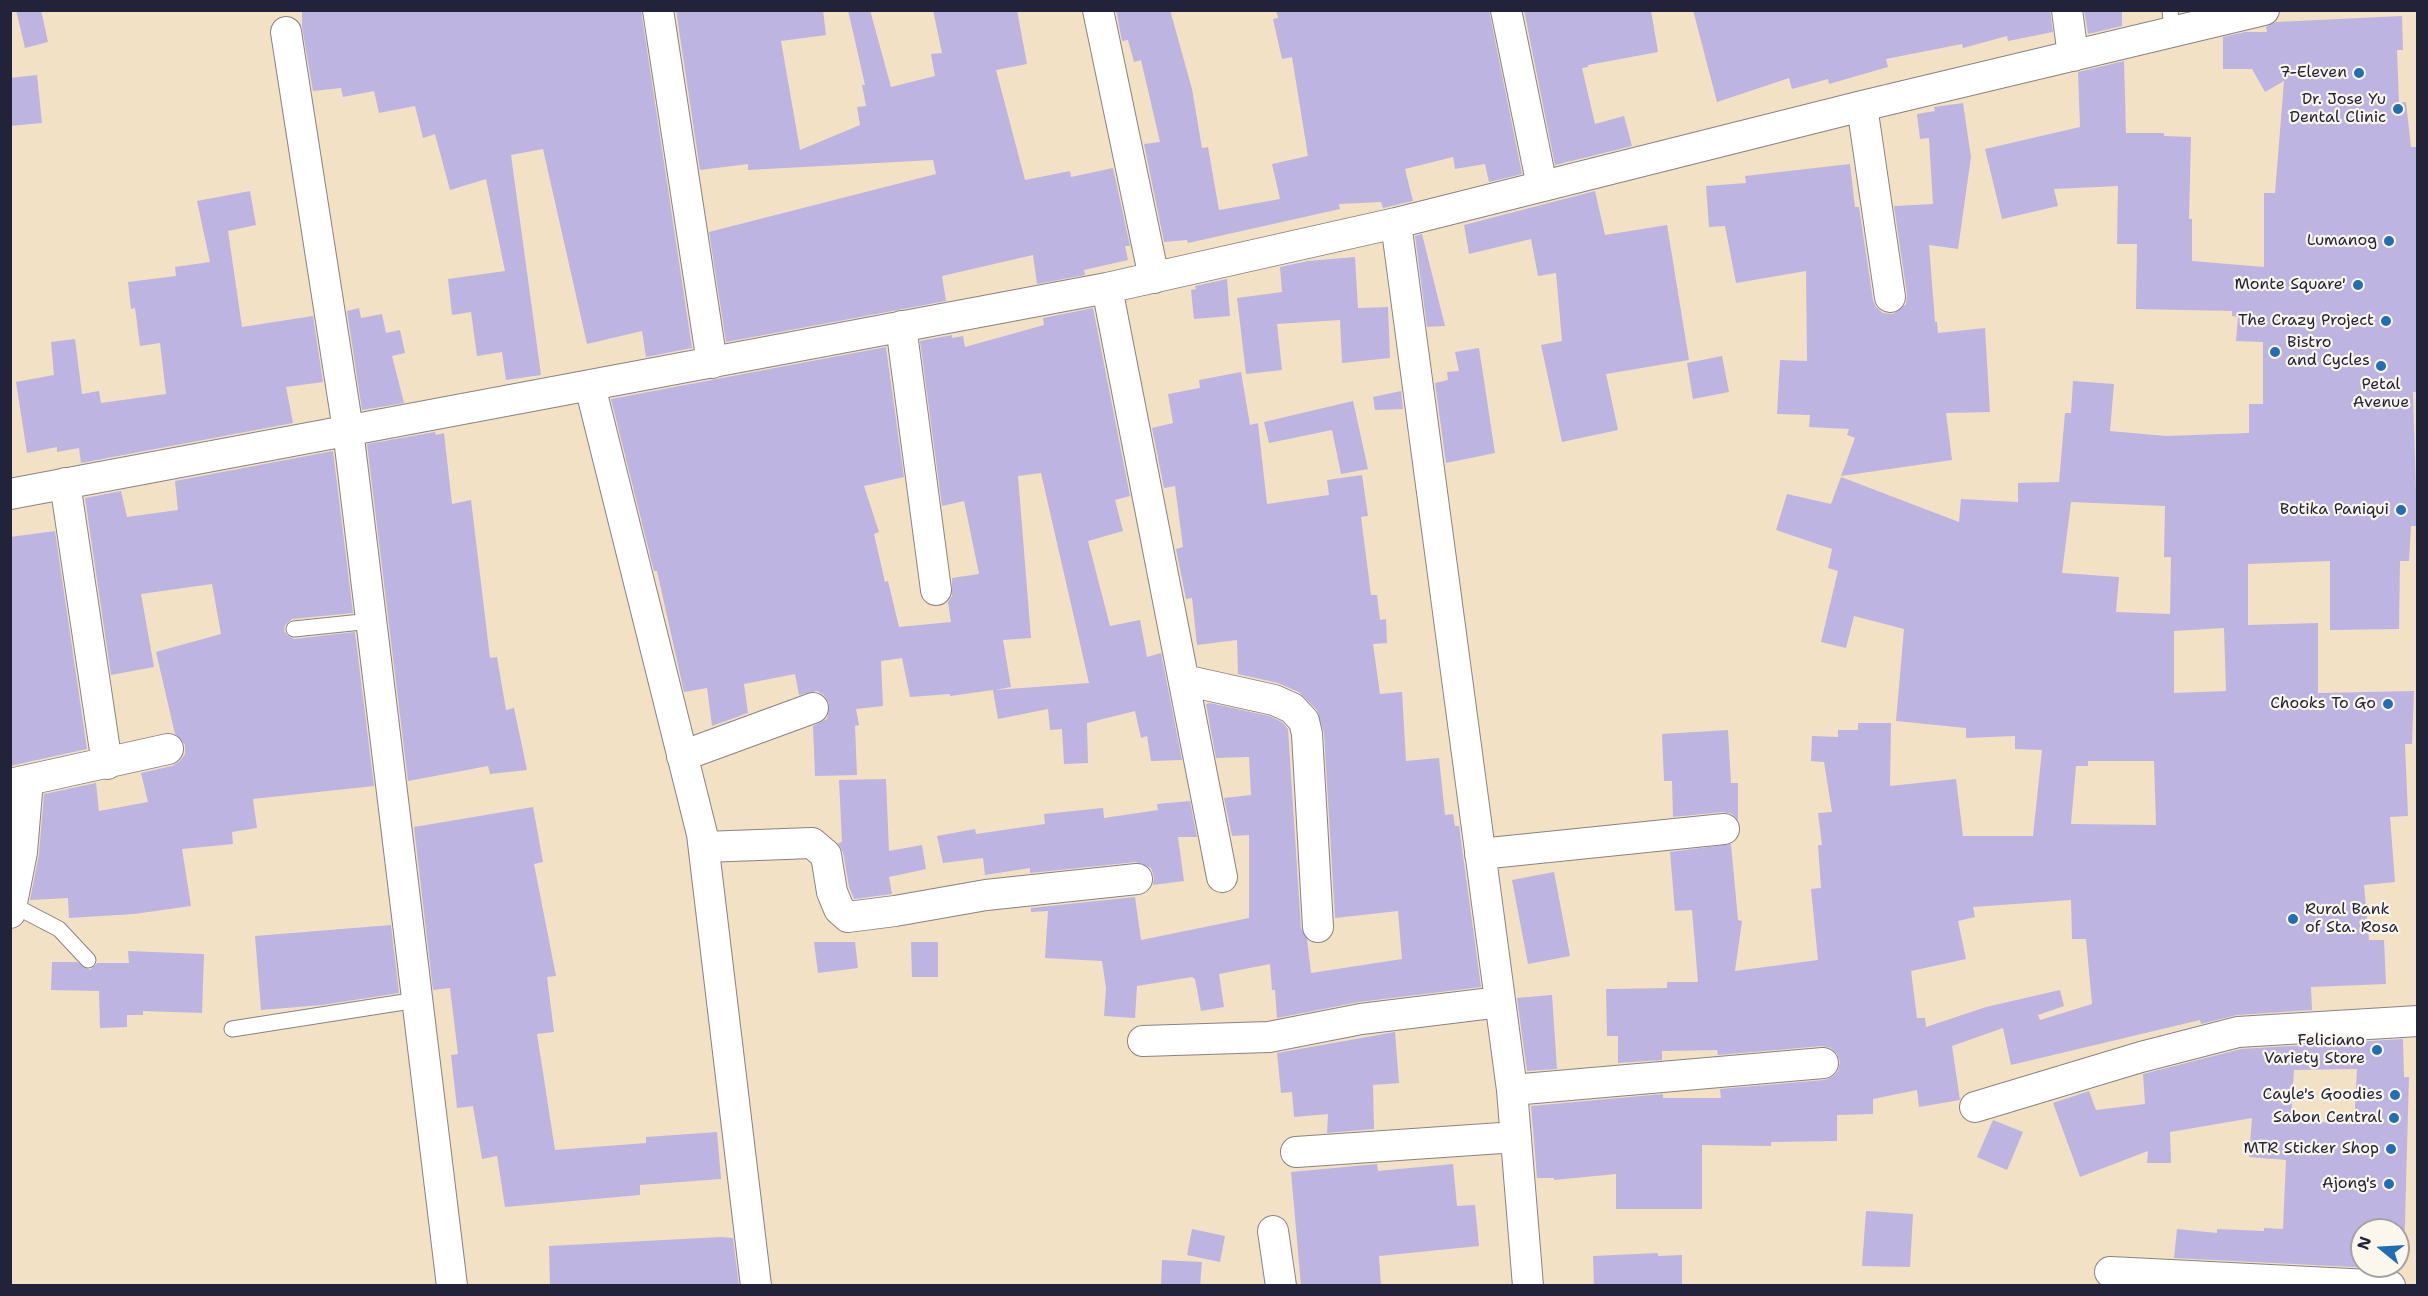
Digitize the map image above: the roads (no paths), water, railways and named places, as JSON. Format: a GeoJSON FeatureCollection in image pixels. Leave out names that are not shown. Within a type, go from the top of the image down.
{"type":"FeatureCollection","features":[{"type":"Feature","properties":{"kind":"street"},"geometry":{"type":"LineString","coordinates":[[658,10],[712,363]]}},
{"type":"Feature","properties":{"kind":"street"},"geometry":{"type":"LineString","coordinates":[[1098,10],[1154,278]]}},
{"type":"Feature","properties":{"kind":"street"},"geometry":{"type":"LineString","coordinates":[[1506,10],[1542,186]]}},
{"type":"Feature","properties":{"kind":"street"},"geometry":{"type":"LineString","coordinates":[[2067,10],[2073,56]]}},
{"type":"Feature","properties":{"kind":"street"},"geometry":{"type":"LineString","coordinates":[[10,494],[1154,278],[1396,223],[1862,106],[2073,56],[2171,21],[2264,10]]}},
{"type":"Feature","properties":{"kind":"street"},"geometry":{"type":"LineString","coordinates":[[286,32],[348,430],[452,1286]]}},
{"type":"Feature","properties":{"kind":"street"},"geometry":{"type":"LineString","coordinates":[[1862,106],[1890,297]]}},
{"type":"Feature","properties":{"kind":"street"},"geometry":{"type":"LineString","coordinates":[[1396,223],[1512,1090],[1528,1286]]}},
{"type":"Feature","properties":{"kind":"street"},"geometry":{"type":"LineString","coordinates":[[1107,288],[1222,877]]}},
{"type":"Feature","properties":{"kind":"street"},"geometry":{"type":"LineString","coordinates":[[901,326],[936,590]]}},
{"type":"Feature","properties":{"kind":"street"},"geometry":{"type":"LineString","coordinates":[[590,386],[704,847],[756,1286]]}},
{"type":"Feature","properties":{"kind":"street"},"geometry":{"type":"LineString","coordinates":[[65,483],[107,764]]}},
{"type":"Feature","properties":{"kind":"street"},"geometry":{"type":"LineString","coordinates":[[1184,680],[1274,700],[1292,708],[1304,721],[1307,734],[1318,927]]}},
{"type":"Feature","properties":{"kind":"street"},"geometry":{"type":"LineString","coordinates":[[682,756],[813,708]]}},
{"type":"Feature","properties":{"kind":"street"},"geometry":{"type":"LineString","coordinates":[[10,913],[22,852],[19,782],[107,764],[168,748]]}},
{"type":"Feature","properties":{"kind":"street"},"geometry":{"type":"LineString","coordinates":[[1480,854],[1725,829]]}},
{"type":"Feature","properties":{"kind":"street"},"geometry":{"type":"LineString","coordinates":[[704,847],[812,843],[826,855],[832,892],[838,909],[848,916],[895,911],[998,894],[1137,879]]}},
{"type":"Feature","properties":{"kind":"street"},"geometry":{"type":"LineString","coordinates":[[1143,1041],[1269,1037],[1361,1019],[1500,1002]]}},
{"type":"Feature","properties":{"kind":"street"},"geometry":{"type":"LineString","coordinates":[[1975,1107],[2141,1057],[2238,1032],[2418,1021]]}},
{"type":"Feature","properties":{"kind":"street"},"geometry":{"type":"LineString","coordinates":[[1512,1090],[1823,1063]]}},
{"type":"Feature","properties":{"kind":"street"},"geometry":{"type":"LineString","coordinates":[[1296,1152],[1516,1137]]}},
{"type":"Feature","properties":{"kind":"street"},"geometry":{"type":"LineString","coordinates":[[1273,1231],[1281,1286]]}},
{"type":"Feature","properties":{"kind":"street"},"geometry":{"type":"LineString","coordinates":[[2110,1272],[2390,1286]]}},
{"type":"Feature","properties":{"kind":"lane"},"geometry":{"type":"LineString","coordinates":[[294,628],[371,621]]}},
{"type":"Feature","properties":{"kind":"lane"},"geometry":{"type":"LineString","coordinates":[[11,904],[59,929],[88,960]]}},
{"type":"Feature","properties":{"kind":"lane"},"geometry":{"type":"LineString","coordinates":[[232,1029],[417,1000]]}},
{"type":"Feature","properties":{"kind":"place","name":"7-Eleven"},"geometry":{"type":"Point","coordinates":[2359,73]}},
{"type":"Feature","properties":{"kind":"place","name":"Dr. Jose Yu Dental Clinic"},"geometry":{"type":"Point","coordinates":[2398,109]}},
{"type":"Feature","properties":{"kind":"place","name":"Lumanog"},"geometry":{"type":"Point","coordinates":[2389,241]}},
{"type":"Feature","properties":{"kind":"place","name":"Monte Square'"},"geometry":{"type":"Point","coordinates":[2358,285]}},
{"type":"Feature","properties":{"kind":"place","name":"The Crazy Project"},"geometry":{"type":"Point","coordinates":[2386,321]}},
{"type":"Feature","properties":{"kind":"place","name":"Bistro and Cycles"},"geometry":{"type":"Point","coordinates":[2275,352]}},
{"type":"Feature","properties":{"kind":"place","name":"Petal Avenue"},"geometry":{"type":"Point","coordinates":[2381,366]}},
{"type":"Feature","properties":{"kind":"place","name":"Botika Paniqui"},"geometry":{"type":"Point","coordinates":[2401,510]}},
{"type":"Feature","properties":{"kind":"place","name":"Chooks To Go"},"geometry":{"type":"Point","coordinates":[2388,704]}},
{"type":"Feature","properties":{"kind":"place","name":"Rural Bank of Sta. Rosa"},"geometry":{"type":"Point","coordinates":[2293,919]}},
{"type":"Feature","properties":{"kind":"place","name":"Feliciano Variety Store"},"geometry":{"type":"Point","coordinates":[2377,1050]}},
{"type":"Feature","properties":{"kind":"place","name":"Cayle's Goodies"},"geometry":{"type":"Point","coordinates":[2395,1095]}},
{"type":"Feature","properties":{"kind":"place","name":"Sabon Central"},"geometry":{"type":"Point","coordinates":[2394,1118]}},
{"type":"Feature","properties":{"kind":"place","name":"MTR Sticker Shop"},"geometry":{"type":"Point","coordinates":[2391,1149]}},
{"type":"Feature","properties":{"kind":"place","name":"Ajong's"},"geometry":{"type":"Point","coordinates":[2389,1184]}}]}
